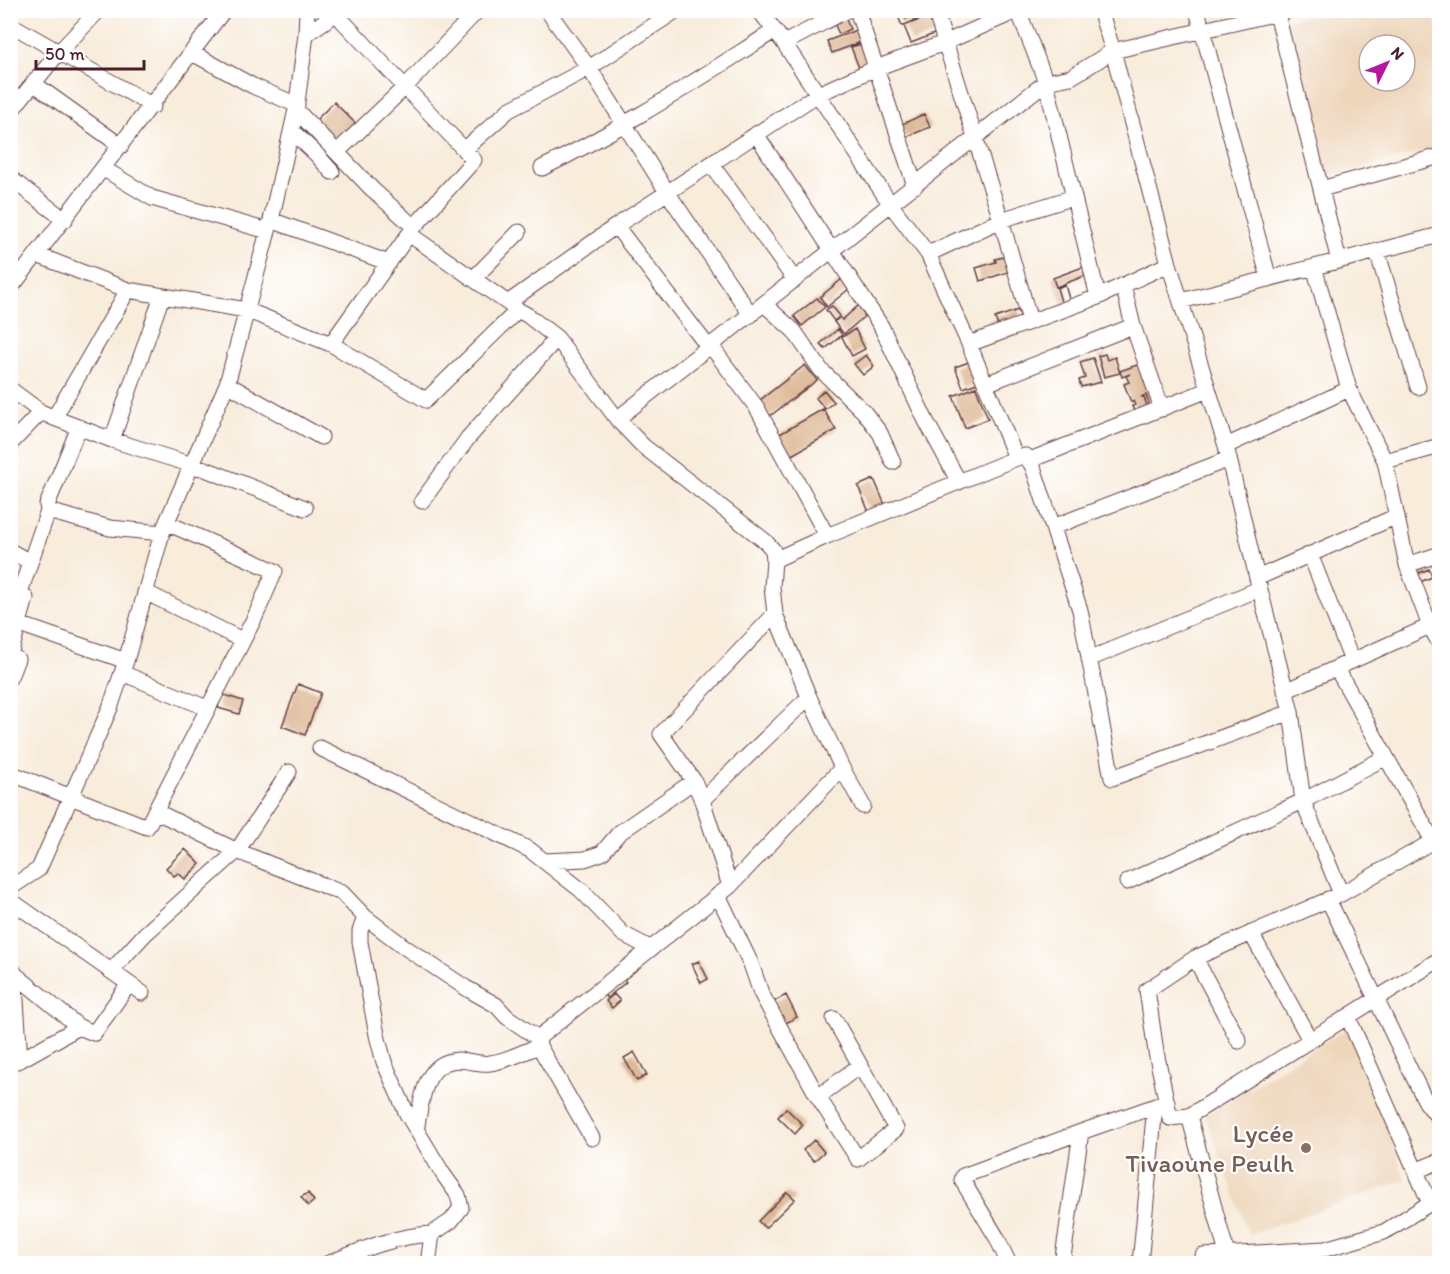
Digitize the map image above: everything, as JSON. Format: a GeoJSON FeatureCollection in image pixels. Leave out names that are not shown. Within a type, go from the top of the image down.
{"type":"FeatureCollection","features":[{"type":"Feature","properties":{"kind":"street"},"geometry":{"type":"LineString","coordinates":[[10,112],[58,52],[99,10]]}},
{"type":"Feature","properties":{"kind":"street"},"geometry":{"type":"LineString","coordinates":[[10,888],[39,869],[110,708],[165,528],[227,384],[270,226],[297,108],[307,10]]}},
{"type":"Feature","properties":{"kind":"street"},"geometry":{"type":"LineString","coordinates":[[327,150],[405,87],[478,10]]}},
{"type":"Feature","properties":{"kind":"street"},"geometry":{"type":"LineString","coordinates":[[547,10],[589,68],[624,125],[751,315]]}},
{"type":"Feature","properties":{"kind":"street"},"geometry":{"type":"LineString","coordinates":[[464,150],[509,110],[589,68],[677,10]]}},
{"type":"Feature","properties":{"kind":"street"},"geometry":{"type":"LineString","coordinates":[[759,10],[891,204],[928,254],[986,384],[1023,459],[1053,527],[1080,610],[1112,778],[1291,711]]}},
{"type":"Feature","properties":{"kind":"street"},"geometry":{"type":"LineString","coordinates":[[542,168],[584,148],[779,37],[847,10]]}},
{"type":"Feature","properties":{"kind":"street"},"geometry":{"type":"LineString","coordinates":[[857,10],[915,186]]}},
{"type":"Feature","properties":{"kind":"street"},"geometry":{"type":"LineString","coordinates":[[935,10],[1030,321]]}},
{"type":"Feature","properties":{"kind":"street"},"geometry":{"type":"LineString","coordinates":[[1100,10],[1169,264],[1228,452],[1258,583],[1291,711],[1304,801],[1334,896],[1376,999],[1426,1102],[1440,1120]]}},
{"type":"Feature","properties":{"kind":"street"},"geometry":{"type":"LineString","coordinates":[[1197,10],[1269,279]]}},
{"type":"Feature","properties":{"kind":"street"},"geometry":{"type":"LineString","coordinates":[[37,255],[128,290],[246,309],[331,344],[426,400],[514,306],[616,226],[756,134],[818,94],[1018,11],[1046,82],[1098,297]]}},
{"type":"Feature","properties":{"kind":"street"},"geometry":{"type":"LineString","coordinates":[[306,34],[338,12],[474,160],[412,231],[331,344]]}},
{"type":"Feature","properties":{"kind":"street"},"geometry":{"type":"LineString","coordinates":[[617,419],[1046,82],[1071,77],[1113,51],[1281,12],[1339,261]]}},
{"type":"Feature","properties":{"kind":"street"},"geometry":{"type":"LineString","coordinates":[[10,289],[153,106],[218,14]]}},
{"type":"Feature","properties":{"kind":"street"},"geometry":{"type":"LineString","coordinates":[[10,24],[153,106]]}},
{"type":"Feature","properties":{"kind":"street"},"geometry":{"type":"LineString","coordinates":[[192,53],[297,108],[327,150],[332,172]]}},
{"type":"Feature","properties":{"kind":"street"},"geometry":{"type":"LineString","coordinates":[[33,83],[121,146]]}},
{"type":"Feature","properties":{"kind":"street"},"geometry":{"type":"LineString","coordinates":[[292,131],[327,150],[372,189],[412,231],[557,338],[617,419],[643,446],[765,541],[773,550],[772,587],[775,614],[809,697],[842,768],[863,806]]}},
{"type":"Feature","properties":{"kind":"street"},"geometry":{"type":"LineString","coordinates":[[756,134],[881,326],[958,482]]}},
{"type":"Feature","properties":{"kind":"street"},"geometry":{"type":"LineString","coordinates":[[1321,189],[1440,156]]}},
{"type":"Feature","properties":{"kind":"street"},"geometry":{"type":"LineString","coordinates":[[711,164],[795,280]]}},
{"type":"Feature","properties":{"kind":"street"},"geometry":{"type":"LineString","coordinates":[[104,169],[152,198],[270,226],[389,263]]}},
{"type":"Feature","properties":{"kind":"street"},"geometry":{"type":"LineString","coordinates":[[10,178],[65,220]]}},
{"type":"Feature","properties":{"kind":"street"},"geometry":{"type":"LineString","coordinates":[[928,254],[1001,220],[1074,197]]}},
{"type":"Feature","properties":{"kind":"street"},"geometry":{"type":"LineString","coordinates":[[616,226],[761,416],[827,536]]}},
{"type":"Feature","properties":{"kind":"street"},"geometry":{"type":"LineString","coordinates":[[474,278],[519,232]]}},
{"type":"Feature","properties":{"kind":"street"},"geometry":{"type":"LineString","coordinates":[[1181,301],[1440,235]]}},
{"type":"Feature","properties":{"kind":"street"},"geometry":{"type":"LineString","coordinates":[[1377,251],[1418,387]]}},
{"type":"Feature","properties":{"kind":"street"},"geometry":{"type":"LineString","coordinates":[[969,344],[1098,297],[1169,264]]}},
{"type":"Feature","properties":{"kind":"street"},"geometry":{"type":"LineString","coordinates":[[1314,267],[1349,389],[1385,461],[1407,565],[1430,626],[1440,644]]}},
{"type":"Feature","properties":{"kind":"street"},"geometry":{"type":"LineString","coordinates":[[1123,285],[1133,326],[1162,409]]}},
{"type":"Feature","properties":{"kind":"street"},"geometry":{"type":"LineString","coordinates":[[10,444],[48,415],[128,290]]}},
{"type":"Feature","properties":{"kind":"street"},"geometry":{"type":"LineString","coordinates":[[112,440],[162,296]]}},
{"type":"Feature","properties":{"kind":"street"},"geometry":{"type":"LineString","coordinates":[[764,304],[794,331],[821,370],[864,412],[880,434],[892,462]]}},
{"type":"Feature","properties":{"kind":"street"},"geometry":{"type":"LineString","coordinates":[[986,384],[1133,326]]}},
{"type":"Feature","properties":{"kind":"street"},"geometry":{"type":"LineString","coordinates":[[422,501],[468,438],[557,338]]}},
{"type":"Feature","properties":{"kind":"street"},"geometry":{"type":"LineString","coordinates":[[227,384],[321,437]]}},
{"type":"Feature","properties":{"kind":"street"},"geometry":{"type":"LineString","coordinates":[[10,389],[48,415],[305,508]]}},
{"type":"Feature","properties":{"kind":"street"},"geometry":{"type":"LineString","coordinates":[[1053,527],[1228,452],[1349,389]]}},
{"type":"Feature","properties":{"kind":"street"},"geometry":{"type":"LineString","coordinates":[[774,560],[958,482],[1162,409],[1208,390]]}},
{"type":"Feature","properties":{"kind":"street"},"geometry":{"type":"LineString","coordinates":[[10,677],[17,659],[10,656],[26,598],[19,596],[48,511],[47,505],[79,427]]}},
{"type":"Feature","properties":{"kind":"street"},"geometry":{"type":"LineString","coordinates":[[1385,461],[1440,446]]}},
{"type":"Feature","properties":{"kind":"street"},"geometry":{"type":"LineString","coordinates":[[10,772],[147,827],[256,615],[275,571],[165,528],[110,528],[48,511]]}},
{"type":"Feature","properties":{"kind":"street"},"geometry":{"type":"LineString","coordinates":[[1089,659],[1258,583],[1310,554],[1397,516]]}},
{"type":"Feature","properties":{"kind":"street"},"geometry":{"type":"LineString","coordinates":[[10,551],[30,562]]}},
{"type":"Feature","properties":{"kind":"street"},"geometry":{"type":"LineString","coordinates":[[1310,554],[1352,661]]}},
{"type":"Feature","properties":{"kind":"street"},"geometry":{"type":"LineString","coordinates":[[1407,565],[1440,554]]}},
{"type":"Feature","properties":{"kind":"street"},"geometry":{"type":"LineString","coordinates":[[145,592],[242,639]]}},
{"type":"Feature","properties":{"kind":"street"},"geometry":{"type":"LineString","coordinates":[[775,614],[661,734],[694,781],[702,800],[724,890],[761,993],[818,1097],[858,1159],[896,1130],[834,1019]]}},
{"type":"Feature","properties":{"kind":"street"},"geometry":{"type":"LineString","coordinates":[[19,624],[124,667],[207,708]]}},
{"type":"Feature","properties":{"kind":"street"},"geometry":{"type":"LineString","coordinates":[[1285,691],[1430,626]]}},
{"type":"Feature","properties":{"kind":"street"},"geometry":{"type":"LineString","coordinates":[[1140,1263],[1161,1104],[1147,990],[1195,958],[1334,896],[1436,839],[1386,757],[1337,669]]}},
{"type":"Feature","properties":{"kind":"street"},"geometry":{"type":"LineString","coordinates":[[702,800],[809,697]]}},
{"type":"Feature","properties":{"kind":"street"},"geometry":{"type":"LineString","coordinates":[[320,748],[530,850],[581,890],[623,934],[651,948]]}},
{"type":"Feature","properties":{"kind":"street"},"geometry":{"type":"LineString","coordinates":[[1127,882],[1304,801],[1386,757]]}},
{"type":"Feature","properties":{"kind":"street"},"geometry":{"type":"LineString","coordinates":[[416,1130],[426,1081],[433,1070],[450,1061],[468,1060],[487,1064],[506,1060],[538,1042],[724,890],[842,768]]}},
{"type":"Feature","properties":{"kind":"street"},"geometry":{"type":"LineString","coordinates":[[111,971],[145,934],[237,851],[289,772]]}},
{"type":"Feature","properties":{"kind":"street"},"geometry":{"type":"LineString","coordinates":[[545,861],[585,859],[602,853],[619,833],[694,781]]}},
{"type":"Feature","properties":{"kind":"street"},"geometry":{"type":"LineString","coordinates":[[155,811],[237,851],[342,893],[365,917],[438,969],[496,1005],[538,1042],[592,1138]]}},
{"type":"Feature","properties":{"kind":"street"},"geometry":{"type":"LineString","coordinates":[[10,900],[135,988],[94,1033],[80,1027],[12,971]]}},
{"type":"Feature","properties":{"kind":"street"},"geometry":{"type":"LineString","coordinates":[[327,1263],[377,1243],[432,1234],[452,1221],[461,1208],[458,1195],[416,1130],[384,1062],[360,942],[360,931],[365,917]]}},
{"type":"Feature","properties":{"kind":"street"},"geometry":{"type":"LineString","coordinates":[[1251,933],[1310,1040]]}},
{"type":"Feature","properties":{"kind":"street"},"geometry":{"type":"LineString","coordinates":[[1195,958],[1239,1041]]}},
{"type":"Feature","properties":{"kind":"street"},"geometry":{"type":"LineString","coordinates":[[1161,1104],[1170,1118],[1189,1116],[1440,959]]}},
{"type":"Feature","properties":{"kind":"street"},"geometry":{"type":"LineString","coordinates":[[12,971],[15,1061],[80,1027]]}},
{"type":"Feature","properties":{"kind":"street"},"geometry":{"type":"LineString","coordinates":[[1203,1256],[1325,1249],[1384,1232],[1428,1203],[1348,1017]]}},
{"type":"Feature","properties":{"kind":"street"},"geometry":{"type":"LineString","coordinates":[[818,1097],[859,1066]]}},
{"type":"Feature","properties":{"kind":"street"},"geometry":{"type":"LineString","coordinates":[[1009,1263],[998,1238],[962,1180],[963,1176],[1161,1104]]}},
{"type":"Feature","properties":{"kind":"street"},"geometry":{"type":"LineString","coordinates":[[1189,1116],[1227,1254]]}},
{"type":"Feature","properties":{"kind":"street"},"geometry":{"type":"LineString","coordinates":[[1062,1263],[1081,1132]]}},
{"type":"Feature","properties":{"kind":"street"},"geometry":{"type":"LineString","coordinates":[[1415,1171],[1440,1161]]}},
{"type":"Feature","properties":{"kind":"street"},"geometry":{"type":"LineString","coordinates":[[428,1263],[432,1234]]}},
{"type":"Feature","properties":{"kind":"shaded area"},"geometry":{"type":"Polygon","coordinates":[[[1325,11],[1433,11],[1439,35],[1439,148],[1326,177],[1284,21],[1325,11]]]}},
{"type":"Feature","properties":{"kind":"shaded area","name":"Lycée Tivaoune Peulh"},"geometry":{"type":"Polygon","coordinates":[[[1349,1027],[1406,1180],[1249,1235],[1205,1115],[1349,1027]]]}},
{"type":"Feature","properties":{"kind":"building"},"geometry":{"type":"Polygon","coordinates":[[[902,10],[906,20],[904,10],[932,10],[933,13],[902,26],[896,11],[902,10]]]}},
{"type":"Feature","properties":{"kind":"building"},"geometry":{"type":"Polygon","coordinates":[[[932,15],[939,32],[911,43],[904,26],[932,15]]]}},
{"type":"Feature","properties":{"kind":"building"},"geometry":{"type":"Polygon","coordinates":[[[846,19],[850,29],[839,34],[834,23],[846,19]]]}},
{"type":"Feature","properties":{"kind":"building"},"geometry":{"type":"Polygon","coordinates":[[[859,29],[864,41],[832,53],[827,41],[859,29]]]}},
{"type":"Feature","properties":{"kind":"building"},"geometry":{"type":"Polygon","coordinates":[[[862,44],[869,65],[859,68],[851,47],[862,44]]]}},
{"type":"Feature","properties":{"kind":"building"},"geometry":{"type":"Polygon","coordinates":[[[334,102],[357,125],[335,146],[313,123],[334,102]]]}},
{"type":"Feature","properties":{"kind":"building"},"geometry":{"type":"Polygon","coordinates":[[[924,114],[930,127],[906,137],[900,125],[924,114]]]}},
{"type":"Feature","properties":{"kind":"building"},"geometry":{"type":"Polygon","coordinates":[[[1004,257],[1008,272],[980,281],[976,268],[1004,257]]]}},
{"type":"Feature","properties":{"kind":"building"},"geometry":{"type":"Polygon","coordinates":[[[1083,267],[1087,275],[1056,287],[1053,278],[1083,267]]]}},
{"type":"Feature","properties":{"kind":"building"},"geometry":{"type":"Polygon","coordinates":[[[842,279],[850,288],[827,307],[820,297],[842,279]]]}},
{"type":"Feature","properties":{"kind":"building"},"geometry":{"type":"Polygon","coordinates":[[[1065,285],[1070,302],[1062,305],[1057,288],[1065,285]]]}},
{"type":"Feature","properties":{"kind":"building"},"geometry":{"type":"Polygon","coordinates":[[[817,298],[825,307],[802,326],[794,316],[817,298]]]}},
{"type":"Feature","properties":{"kind":"building"},"geometry":{"type":"Polygon","coordinates":[[[859,305],[867,314],[844,334],[834,322],[840,317],[842,320],[859,305]]]}},
{"type":"Feature","properties":{"kind":"building"},"geometry":{"type":"Polygon","coordinates":[[[832,306],[840,316],[834,321],[826,310],[832,306]]]}},
{"type":"Feature","properties":{"kind":"building"},"geometry":{"type":"Polygon","coordinates":[[[1018,310],[1021,318],[998,326],[995,318],[1018,310]]]}},
{"type":"Feature","properties":{"kind":"building"},"geometry":{"type":"Polygon","coordinates":[[[838,329],[842,335],[825,349],[820,344],[838,329]]]}},
{"type":"Feature","properties":{"kind":"building"},"geometry":{"type":"Polygon","coordinates":[[[855,329],[865,349],[852,356],[842,337],[855,329]]]}},
{"type":"Feature","properties":{"kind":"building"},"geometry":{"type":"Polygon","coordinates":[[[1105,354],[1107,360],[1115,357],[1120,373],[1104,377],[1098,356],[1105,354]]]}},
{"type":"Feature","properties":{"kind":"building"},"geometry":{"type":"Polygon","coordinates":[[[866,355],[874,366],[863,375],[854,364],[866,355]]]}},
{"type":"Feature","properties":{"kind":"building"},"geometry":{"type":"Polygon","coordinates":[[[1093,358],[1101,382],[1081,387],[1079,380],[1085,378],[1080,362],[1093,358]]]}},
{"type":"Feature","properties":{"kind":"building"},"geometry":{"type":"Polygon","coordinates":[[[969,362],[977,383],[963,388],[955,367],[969,362]]]}},
{"type":"Feature","properties":{"kind":"building"},"geometry":{"type":"Polygon","coordinates":[[[1140,364],[1155,406],[1150,407],[1146,395],[1141,397],[1144,397],[1148,409],[1135,414],[1132,406],[1135,405],[1133,401],[1131,402],[1124,384],[1129,382],[1126,376],[1130,374],[1122,377],[1120,371],[1140,364]]]}},
{"type":"Feature","properties":{"kind":"building"},"geometry":{"type":"Polygon","coordinates":[[[805,365],[817,380],[770,416],[759,401],[805,365]]]}},
{"type":"Feature","properties":{"kind":"building"},"geometry":{"type":"Polygon","coordinates":[[[976,387],[988,419],[965,428],[953,396],[976,387]]]}},
{"type":"Feature","properties":{"kind":"building"},"geometry":{"type":"Polygon","coordinates":[[[824,390],[834,402],[825,409],[816,398],[824,390]]]}},
{"type":"Feature","properties":{"kind":"building"},"geometry":{"type":"Polygon","coordinates":[[[823,409],[836,430],[790,456],[778,435],[823,409]]]}},
{"type":"Feature","properties":{"kind":"building"},"geometry":{"type":"Polygon","coordinates":[[[874,479],[885,505],[869,512],[858,486],[874,479]]]}},
{"type":"Feature","properties":{"kind":"building"},"geometry":{"type":"Polygon","coordinates":[[[1429,569],[1432,577],[1420,582],[1417,574],[1429,569]]]}},
{"type":"Feature","properties":{"kind":"building"},"geometry":{"type":"Polygon","coordinates":[[[298,684],[321,693],[305,735],[282,726],[298,684]]]}},
{"type":"Feature","properties":{"kind":"building"},"geometry":{"type":"Polygon","coordinates":[[[221,694],[243,701],[239,714],[218,708],[221,694]]]}},
{"type":"Feature","properties":{"kind":"building"},"geometry":{"type":"Polygon","coordinates":[[[185,849],[200,864],[185,879],[178,873],[174,876],[166,868],[185,849]]]}},
{"type":"Feature","properties":{"kind":"building"},"geometry":{"type":"Polygon","coordinates":[[[699,961],[708,979],[701,983],[692,964],[699,961]]]}},
{"type":"Feature","properties":{"kind":"building"},"geometry":{"type":"Polygon","coordinates":[[[619,974],[626,982],[607,998],[599,989],[619,974]]]}},
{"type":"Feature","properties":{"kind":"building"},"geometry":{"type":"Polygon","coordinates":[[[614,994],[620,1001],[612,1008],[606,1001],[614,994]]]}},
{"type":"Feature","properties":{"kind":"building"},"geometry":{"type":"Polygon","coordinates":[[[786,995],[797,1017],[784,1024],[773,1002],[786,995]]]}},
{"type":"Feature","properties":{"kind":"building"},"geometry":{"type":"Polygon","coordinates":[[[634,1052],[647,1075],[637,1081],[624,1058],[634,1052]]]}},
{"type":"Feature","properties":{"kind":"building"},"geometry":{"type":"Polygon","coordinates":[[[786,1108],[803,1125],[795,1134],[778,1117],[786,1108]]]}},
{"type":"Feature","properties":{"kind":"building"},"geometry":{"type":"Polygon","coordinates":[[[814,1140],[824,1152],[814,1161],[803,1150],[814,1140]]]}},
{"type":"Feature","properties":{"kind":"building"},"geometry":{"type":"Polygon","coordinates":[[[787,1192],[795,1199],[765,1228],[758,1221],[787,1192]]]}},
{"type":"Feature","properties":{"kind":"building"},"geometry":{"type":"Polygon","coordinates":[[[308,1193],[314,1201],[308,1206],[301,1197],[308,1193]]]}},
{"type":"Feature","properties":{"kind":"place","name":"Lycée Tivaoune Peulh"},"geometry":{"type":"Point","coordinates":[1306,1148]}}]}
